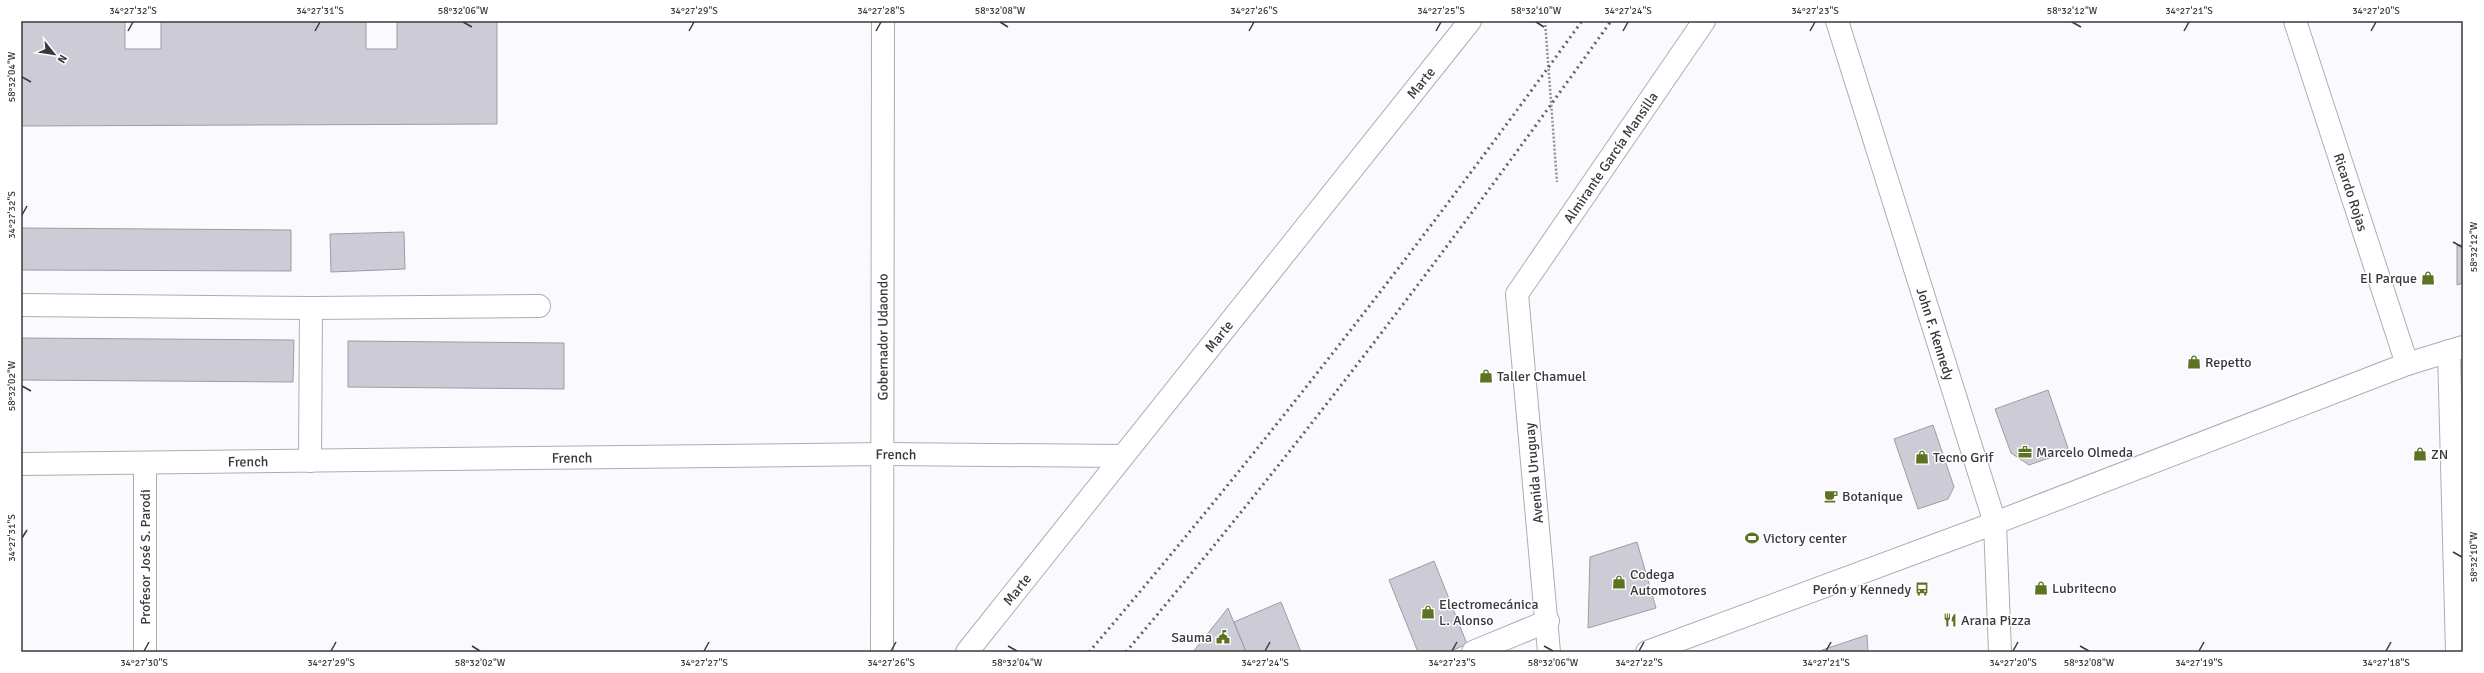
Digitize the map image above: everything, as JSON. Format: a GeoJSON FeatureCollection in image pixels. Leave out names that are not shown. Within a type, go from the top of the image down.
{"type":"FeatureCollection","features":[{"type":"Feature","properties":{"kind":"street","name":"Gobernador Udaondo"},"geometry":{"type":"LineString","coordinates":[[882,652],[884,454],[883,21]]}},
{"type":"Feature","properties":{"kind":"street","name":"Marte"},"geometry":{"type":"LineString","coordinates":[[967,652],[1470,21]]}},
{"type":"Feature","properties":{"kind":"street","name":"Almirante García Mansilla"},"geometry":{"type":"LineString","coordinates":[[1517,294],[1704,21]]}},
{"type":"Feature","properties":{"kind":"street","name":"John F. Kennedy"},"geometry":{"type":"LineString","coordinates":[[1838,21],[1995,523],[2000,652]]}},
{"type":"Feature","properties":{"kind":"street","name":"Ricardo Rojas"},"geometry":{"type":"LineString","coordinates":[[2295,21],[2407,364]]}},
{"type":"Feature","properties":{"kind":"street","name":"Avenida Uruguay"},"geometry":{"type":"LineString","coordinates":[[1517,294],[1548,621],[1549,652]]}},
{"type":"Feature","properties":{"kind":"street"},"geometry":{"type":"LineString","coordinates":[[21,305],[311,308],[539,306]]}},
{"type":"Feature","properties":{"kind":"street"},"geometry":{"type":"LineString","coordinates":[[310,461],[311,308]]}},
{"type":"Feature","properties":{"kind":"street"},"geometry":{"type":"LineString","coordinates":[[1647,652],[1995,523],[2407,364],[2456,349],[2457,652]]}},
{"type":"Feature","properties":{"kind":"street","name":"French"},"geometry":{"type":"LineString","coordinates":[[21,464],[884,454],[1122,456]]}},
{"type":"Feature","properties":{"kind":"street","name":"Profesor José S. Parodi"},"geometry":{"type":"LineString","coordinates":[[145,463],[145,652]]}},
{"type":"Feature","properties":{"kind":"street"},"geometry":{"type":"LineString","coordinates":[[1473,652],[1548,621]]}},
{"type":"Feature","properties":{"kind":"path"},"geometry":{"type":"LineString","coordinates":[[1545,21],[1557,184]]}},
{"type":"Feature","properties":{"kind":"building"},"geometry":{"type":"Polygon","coordinates":[[[21,21],[125,21],[125,49],[161,49],[161,21],[366,21],[366,49],[397,49],[397,21],[497,21],[497,124],[21,126],[21,21]]]}},
{"type":"Feature","properties":{"kind":"building"},"geometry":{"type":"Polygon","coordinates":[[[21,228],[291,230],[291,271],[21,270],[21,228]]]}},
{"type":"Feature","properties":{"kind":"building"},"geometry":{"type":"Polygon","coordinates":[[[404,232],[405,269],[331,272],[330,234],[404,232]]]}},
{"type":"Feature","properties":{"kind":"building"},"geometry":{"type":"Polygon","coordinates":[[[2457,245],[2463,245],[2463,283],[2457,285],[2457,245]]]}},
{"type":"Feature","properties":{"kind":"building"},"geometry":{"type":"Polygon","coordinates":[[[21,338],[294,340],[293,382],[21,380],[21,338]]]}},
{"type":"Feature","properties":{"kind":"building"},"geometry":{"type":"Polygon","coordinates":[[[348,341],[564,343],[564,389],[348,387],[348,341]]]}},
{"type":"Feature","properties":{"kind":"building"},"geometry":{"type":"Polygon","coordinates":[[[2048,390],[2069,451],[2029,465],[2011,453],[1995,409],[2048,390]]]}},
{"type":"Feature","properties":{"kind":"building","name":"Tecno Grif"},"geometry":{"type":"Polygon","coordinates":[[[1933,425],[1954,487],[1948,499],[1918,509],[1894,439],[1933,425]]]}},
{"type":"Feature","properties":{"kind":"building","name":"Codega Automotores"},"geometry":{"type":"Polygon","coordinates":[[[1637,542],[1656,608],[1588,628],[1590,557],[1637,542]]]}},
{"type":"Feature","properties":{"kind":"building","name":"Electromecánica L. Alonso"},"geometry":{"type":"Polygon","coordinates":[[[1434,561],[1467,644],[1449,652],[1418,652],[1389,580],[1434,561]]]}},
{"type":"Feature","properties":{"kind":"building"},"geometry":{"type":"Polygon","coordinates":[[[1281,602],[1301,652],[1246,652],[1234,622],[1281,602]]]}},
{"type":"Feature","properties":{"kind":"building","name":"Sauma"},"geometry":{"type":"Polygon","coordinates":[[[1228,608],[1246,652],[1193,652],[1228,608]]]}},
{"type":"Feature","properties":{"kind":"building"},"geometry":{"type":"Polygon","coordinates":[[[1867,635],[1868,652],[1822,652],[1822,650],[1867,635]]]}},
{"type":"Feature","properties":{"kind":"railway"},"geometry":{"type":"LineString","coordinates":[[1089,652],[1217,498],[1342,341],[1403,262],[1582,21]]}},
{"type":"Feature","properties":{"kind":"railway"},"geometry":{"type":"LineString","coordinates":[[1126,652],[1252,498],[1375,341],[1435,262],[1611,21]]}},
{"type":"Feature","properties":{"kind":"place","name":"El Parque"},"geometry":{"type":"Point","coordinates":[2428,278]}},
{"type":"Feature","properties":{"kind":"place","name":"Repetto"},"geometry":{"type":"Point","coordinates":[2194,362]}},
{"type":"Feature","properties":{"kind":"place","name":"Taller Chamuel"},"geometry":{"type":"Point","coordinates":[1486,376]}},
{"type":"Feature","properties":{"kind":"place","name":"Marcelo Olmeda"},"geometry":{"type":"Point","coordinates":[2025,452]}},
{"type":"Feature","properties":{"kind":"place","name":"ZN"},"geometry":{"type":"Point","coordinates":[2420,454]}},
{"type":"Feature","properties":{"kind":"place","name":"Tecno Grif"},"geometry":{"type":"Point","coordinates":[1922,457]}},
{"type":"Feature","properties":{"kind":"place","name":"Botanique"},"geometry":{"type":"Point","coordinates":[1831,496]}},
{"type":"Feature","properties":{"kind":"place","name":"Victory center"},"geometry":{"type":"Point","coordinates":[1752,538]}},
{"type":"Feature","properties":{"kind":"place","name":"Codega Automotores"},"geometry":{"type":"Point","coordinates":[1619,582]}},
{"type":"Feature","properties":{"kind":"place","name":"Lubritecno"},"geometry":{"type":"Point","coordinates":[2041,588]}},
{"type":"Feature","properties":{"kind":"place","name":"Perón y Kennedy"},"geometry":{"type":"Point","coordinates":[1922,589]}},
{"type":"Feature","properties":{"kind":"place","name":"Electromecánica L. Alonso"},"geometry":{"type":"Point","coordinates":[1428,612]}},
{"type":"Feature","properties":{"kind":"place","name":"Arana Pizza"},"geometry":{"type":"Point","coordinates":[1950,620]}},
{"type":"Feature","properties":{"kind":"place","name":"Sauma"},"geometry":{"type":"Point","coordinates":[1223,637]}}]}
